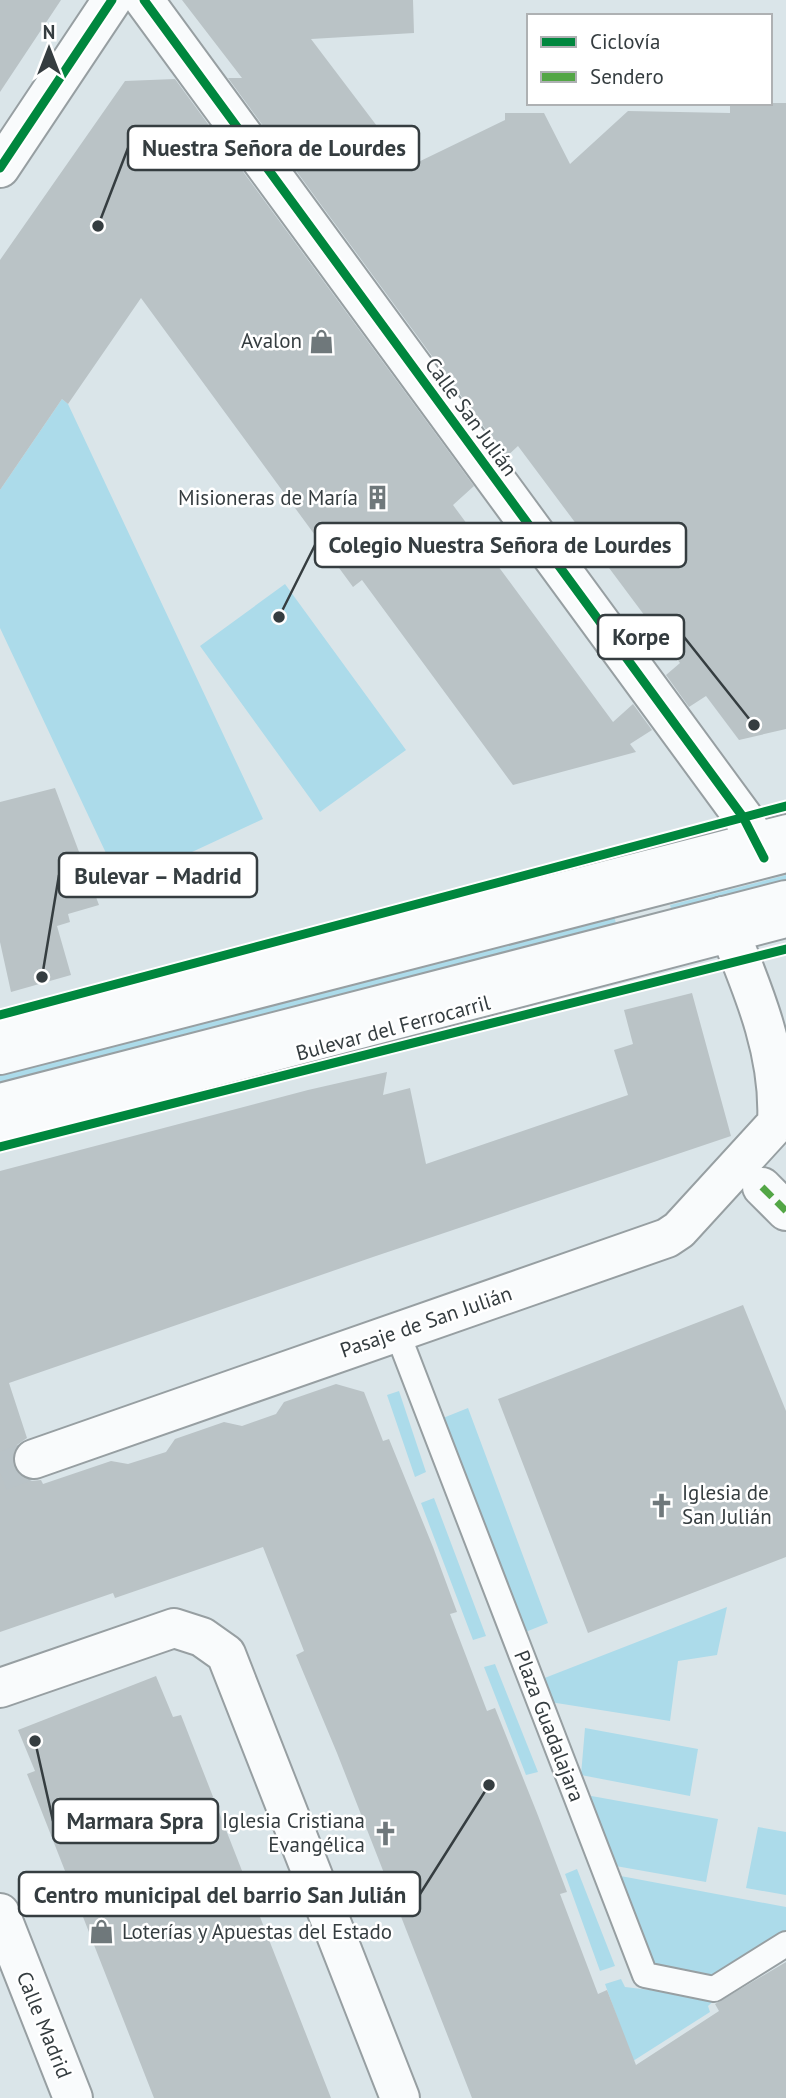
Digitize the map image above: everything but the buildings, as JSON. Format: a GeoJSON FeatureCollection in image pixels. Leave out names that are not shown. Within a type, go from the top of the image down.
{"type":"FeatureCollection","features":[{"type":"Feature","properties":{"kind":"street"},"geometry":{"type":"LineString","coordinates":[[0,168],[112,0]]}},
{"type":"Feature","properties":{"kind":"street","name":"Calle San Julián"},"geometry":{"type":"LineString","coordinates":[[144,0],[743,817],[773,843]]}},
{"type":"Feature","properties":{"kind":"street"},"geometry":{"type":"LineString","coordinates":[[0,1055],[773,843]]}},
{"type":"Feature","properties":{"kind":"street","name":"Bulevar del Ferrocarril"},"geometry":{"type":"LineString","coordinates":[[0,1103],[728,928],[786,900]]}},
{"type":"Feature","properties":{"kind":"street"},"geometry":{"type":"LineString","coordinates":[[728,928],[757,997],[776,1079],[781,1118]]}},
{"type":"Feature","properties":{"kind":"street","name":"Pasaje de San Julián"},"geometry":{"type":"LineString","coordinates":[[34,1459],[667,1238],[679,1230],[781,1118]]}},
{"type":"Feature","properties":{"kind":"street"},"geometry":{"type":"LineString","coordinates":[[0,1688],[174,1628],[202,1637],[226,1654],[400,2098]]}},
{"type":"Feature","properties":{"kind":"street","name":"Calle Madrid"},"geometry":{"type":"LineString","coordinates":[[0,1913],[73,2098]]}},
{"type":"Feature","properties":{"kind":"lane"},"geometry":{"type":"LineString","coordinates":[[0,1030],[773,843]]}},
{"type":"Feature","properties":{"kind":"lane","name":"Bulevar del Ferrocarril"},"geometry":{"type":"LineString","coordinates":[[0,1129],[728,928],[786,925]]}},
{"type":"Feature","properties":{"kind":"lane","name":"Plaza Guadalajara"},"geometry":{"type":"LineString","coordinates":[[397,1332],[646,1975],[714,1989],[786,1944]]}},
{"type":"Feature","properties":{"kind":"shaded area"},"geometry":{"type":"Polygon","coordinates":[[[62,399],[68,404],[263,819],[121,885],[0,628],[0,490],[62,399]]]}},
{"type":"Feature","properties":{"kind":"shaded area"},"geometry":{"type":"Polygon","coordinates":[[[285,584],[406,750],[320,812],[200,646],[285,584]]]}},
{"type":"Feature","properties":{"kind":"shaded area"},"geometry":{"type":"Polygon","coordinates":[[[786,875],[786,883],[672,912],[670,905],[786,875]]]}},
{"type":"Feature","properties":{"kind":"shaded area"},"geometry":{"type":"Polygon","coordinates":[[[614,916],[617,927],[0,1085],[0,1073],[614,916]]]}},
{"type":"Feature","properties":{"kind":"shaded area"},"geometry":{"type":"Polygon","coordinates":[[[399,1391],[426,1472],[415,1477],[387,1395],[399,1391]]]}},
{"type":"Feature","properties":{"kind":"shaded area"},"geometry":{"type":"Polygon","coordinates":[[[468,1408],[548,1623],[523,1633],[443,1418],[468,1408]]]}},
{"type":"Feature","properties":{"kind":"shaded area"},"geometry":{"type":"Polygon","coordinates":[[[434,1498],[486,1636],[473,1640],[421,1503],[434,1498]]]}},
{"type":"Feature","properties":{"kind":"shaded area"},"geometry":{"type":"Polygon","coordinates":[[[727,1607],[717,1655],[678,1661],[670,1721],[550,1702],[542,1679],[727,1607]]]}},
{"type":"Feature","properties":{"kind":"shaded area"},"geometry":{"type":"Polygon","coordinates":[[[495,1664],[538,1772],[526,1775],[484,1667],[495,1664]]]}},
{"type":"Feature","properties":{"kind":"shaded area"},"geometry":{"type":"Polygon","coordinates":[[[585,1728],[698,1749],[690,1796],[581,1775],[585,1728]]]}},
{"type":"Feature","properties":{"kind":"shaded area"},"geometry":{"type":"Polygon","coordinates":[[[586,1795],[718,1819],[706,1882],[610,1865],[586,1795]]]}},
{"type":"Feature","properties":{"kind":"shaded area"},"geometry":{"type":"Polygon","coordinates":[[[758,1827],[786,1832],[786,1895],[746,1888],[758,1827]]]}},
{"type":"Feature","properties":{"kind":"shaded area"},"geometry":{"type":"Polygon","coordinates":[[[577,1869],[615,1966],[600,1971],[565,1874],[577,1869]]]}},
{"type":"Feature","properties":{"kind":"shaded area"},"geometry":{"type":"Polygon","coordinates":[[[610,1874],[786,1907],[786,1938],[713,1984],[649,1969],[610,1874]]]}},
{"type":"Feature","properties":{"kind":"shaded area"},"geometry":{"type":"Polygon","coordinates":[[[621,1979],[625,1987],[717,1998],[708,2006],[710,2012],[633,2061],[605,1984],[621,1979]]]}},
{"type":"Feature","properties":{"kind":"tunnel"},"geometry":{"type":"LineString","coordinates":[[0,1472],[34,1459]]}},
{"type":"Feature","properties":{"kind":"marked path"},"geometry":{"type":"LineString","coordinates":[[762,1187],[786,1211]]}},
{"type":"Feature","properties":{"kind":"cycle path"},"geometry":{"type":"LineString","coordinates":[[0,168],[112,0]]}},
{"type":"Feature","properties":{"kind":"cycle path"},"geometry":{"type":"LineString","coordinates":[[144,0],[743,817],[764,858]]}},
{"type":"Feature","properties":{"kind":"cycle path"},"geometry":{"type":"LineString","coordinates":[[0,1015],[786,806]]}},
{"type":"Feature","properties":{"kind":"cycle path"},"geometry":{"type":"LineString","coordinates":[[0,1147],[786,949]]}},
{"type":"Feature","properties":{"kind":"place","name":"Nuestra Señora de Lourdes"},"geometry":{"type":"Point","coordinates":[98,226]}},
{"type":"Feature","properties":{"kind":"place","name":"Avalon"},"geometry":{"type":"Point","coordinates":[322,341]}},
{"type":"Feature","properties":{"kind":"place","name":"Misioneras de María"},"geometry":{"type":"Point","coordinates":[378,498]}},
{"type":"Feature","properties":{"kind":"place","name":"Colegio Nuestra Señora de Lourdes"},"geometry":{"type":"Point","coordinates":[279,617]}},
{"type":"Feature","properties":{"kind":"place","name":"Korpe"},"geometry":{"type":"Point","coordinates":[754,725]}},
{"type":"Feature","properties":{"kind":"place","name":"Bulevar – Madrid"},"geometry":{"type":"Point","coordinates":[42,977]}},
{"type":"Feature","properties":{"kind":"place","name":"Iglesia de San Julián"},"geometry":{"type":"Point","coordinates":[662,1505]}},
{"type":"Feature","properties":{"kind":"place","name":"Marmara Spra"},"geometry":{"type":"Point","coordinates":[35,1741]}},
{"type":"Feature","properties":{"kind":"place","name":"Centro municipal del barrio San Julián"},"geometry":{"type":"Point","coordinates":[489,1785]}},
{"type":"Feature","properties":{"kind":"place","name":"Iglesia Cristiana Evangélica"},"geometry":{"type":"Point","coordinates":[385,1833]}},
{"type":"Feature","properties":{"kind":"place","name":"Loterías y Apuestas del Estado"},"geometry":{"type":"Point","coordinates":[102,1932]}}]}
